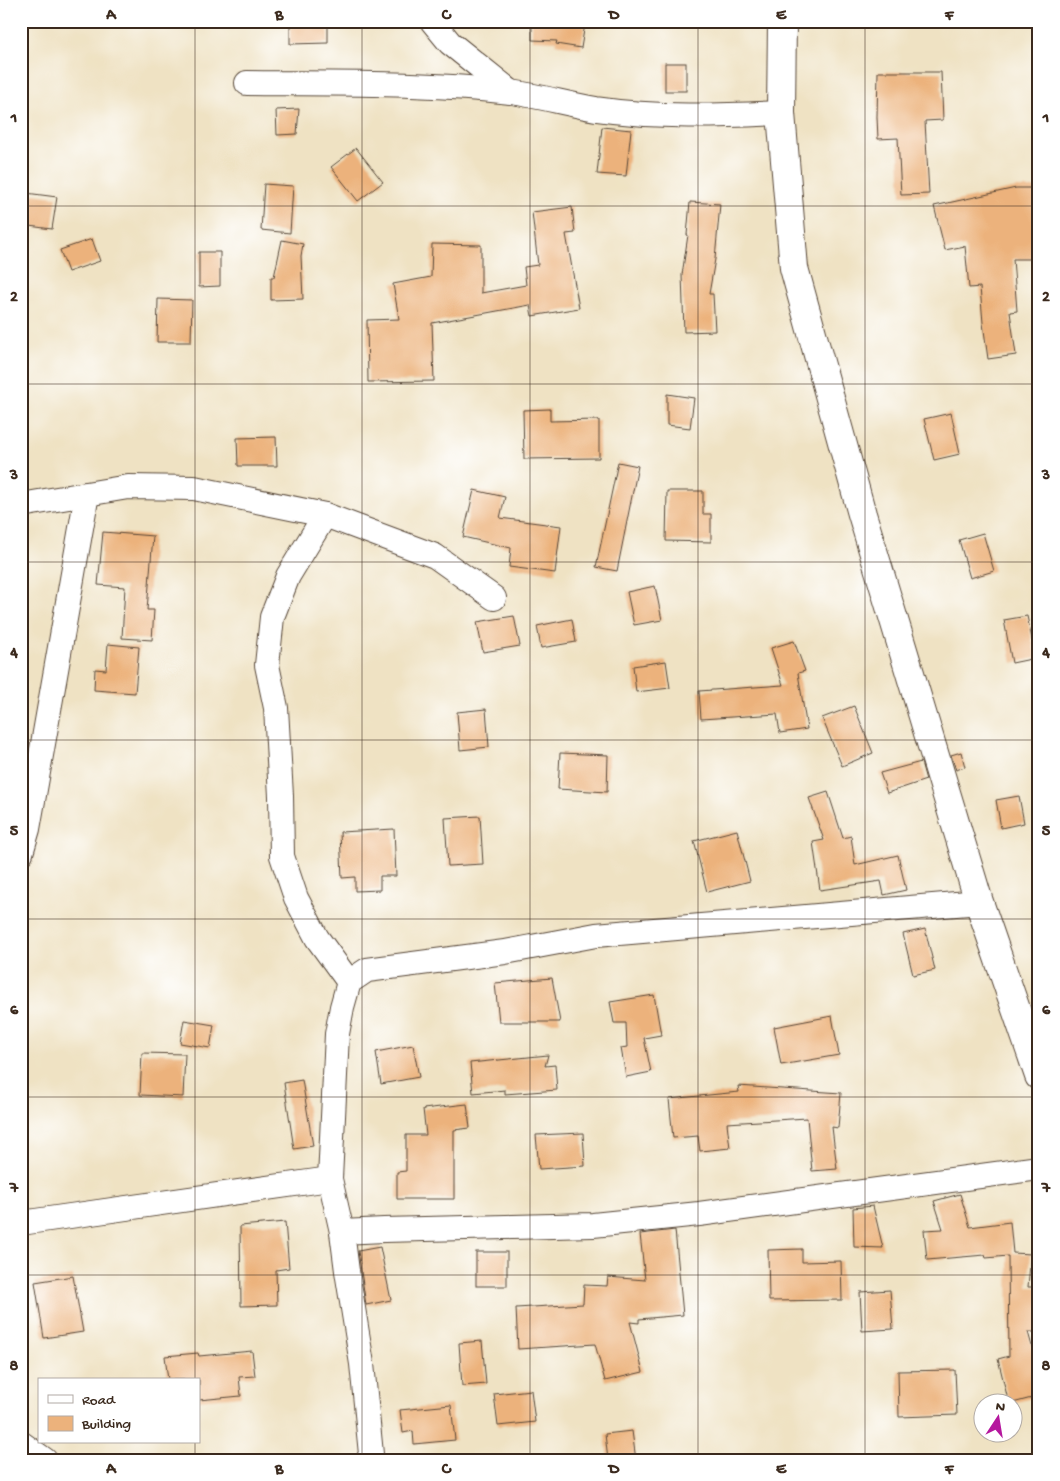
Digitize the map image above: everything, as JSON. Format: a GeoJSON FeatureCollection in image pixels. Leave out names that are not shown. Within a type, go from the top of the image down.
{"type":"FeatureCollection","features":[{"type":"Feature","properties":{"kind":"street"},"geometry":{"type":"LineString","coordinates":[[432,21],[450,42],[512,92]]}},
{"type":"Feature","properties":{"kind":"street"},"geometry":{"type":"LineString","coordinates":[[782,21],[780,113],[794,268],[862,514],[980,902],[1039,1076]]}},
{"type":"Feature","properties":{"kind":"street"},"geometry":{"type":"LineString","coordinates":[[246,83],[413,84],[512,92],[596,109],[652,114],[706,116],[780,113]]}},
{"type":"Feature","properties":{"kind":"street"},"geometry":{"type":"LineString","coordinates":[[21,505],[128,487],[194,488],[326,515],[435,556],[494,598]]}},
{"type":"Feature","properties":{"kind":"street"},"geometry":{"type":"LineString","coordinates":[[21,854],[28,829],[87,494]]}},
{"type":"Feature","properties":{"kind":"street"},"geometry":{"type":"LineString","coordinates":[[326,515],[288,576],[275,609],[272,617],[267,666],[276,708],[282,856],[296,898],[317,938],[349,982]]}},
{"type":"Feature","properties":{"kind":"street"},"geometry":{"type":"LineString","coordinates":[[368,1460],[371,1454],[362,1364],[342,1232],[330,1179],[336,1034],[349,982],[367,970],[505,952],[596,936],[980,902]]}},
{"type":"Feature","properties":{"kind":"street"},"geometry":{"type":"LineString","coordinates":[[342,1232],[593,1225],[699,1214],[1039,1168]]}},
{"type":"Feature","properties":{"kind":"street"},"geometry":{"type":"LineString","coordinates":[[21,1223],[330,1179]]}},
{"type":"Feature","properties":{"kind":"street"},"geometry":{"type":"LineString","coordinates":[[21,1443],[45,1460]]}},
{"type":"Feature","properties":{"kind":"building"},"geometry":{"type":"Polygon","coordinates":[[[290,21],[328,21],[328,43],[290,44],[290,21]]]}},
{"type":"Feature","properties":{"kind":"building"},"geometry":{"type":"Polygon","coordinates":[[[532,21],[568,21],[585,24],[581,48],[556,44],[557,41],[532,40],[532,21]]]}},
{"type":"Feature","properties":{"kind":"building"},"geometry":{"type":"Polygon","coordinates":[[[665,63],[686,63],[686,91],[665,91],[665,63]]]}},
{"type":"Feature","properties":{"kind":"building"},"geometry":{"type":"Polygon","coordinates":[[[878,72],[941,72],[943,120],[925,121],[929,194],[901,195],[898,138],[878,139],[878,72]]]}},
{"type":"Feature","properties":{"kind":"building"},"geometry":{"type":"Polygon","coordinates":[[[299,109],[297,134],[277,135],[276,110],[299,109]]]}},
{"type":"Feature","properties":{"kind":"building"},"geometry":{"type":"Polygon","coordinates":[[[602,127],[631,130],[626,176],[597,174],[602,127]]]}},
{"type":"Feature","properties":{"kind":"building"},"geometry":{"type":"Polygon","coordinates":[[[356,148],[383,182],[358,201],[331,167],[356,148]]]}},
{"type":"Feature","properties":{"kind":"building"},"geometry":{"type":"Polygon","coordinates":[[[264,184],[293,186],[290,233],[261,230],[264,184]]]}},
{"type":"Feature","properties":{"kind":"building"},"geometry":{"type":"Polygon","coordinates":[[[1016,188],[1039,188],[1039,259],[1013,259],[1017,311],[1010,312],[1016,355],[988,359],[980,287],[969,288],[965,246],[945,250],[934,206],[1016,188]]]}},
{"type":"Feature","properties":{"kind":"building"},"geometry":{"type":"Polygon","coordinates":[[[26,193],[57,197],[52,229],[21,225],[26,193]]]}},
{"type":"Feature","properties":{"kind":"building"},"geometry":{"type":"Polygon","coordinates":[[[690,202],[720,204],[715,259],[709,294],[713,294],[715,331],[684,332],[682,275],[688,235],[690,202]]]}},
{"type":"Feature","properties":{"kind":"building"},"geometry":{"type":"Polygon","coordinates":[[[572,207],[575,233],[566,234],[579,308],[532,316],[530,305],[432,323],[434,381],[368,382],[367,320],[399,319],[393,284],[431,277],[432,244],[481,245],[481,293],[526,285],[524,267],[538,265],[532,212],[572,207]]]}},
{"type":"Feature","properties":{"kind":"building"},"geometry":{"type":"Polygon","coordinates":[[[92,239],[100,261],[68,272],[60,250],[92,239]]]}},
{"type":"Feature","properties":{"kind":"building"},"geometry":{"type":"Polygon","coordinates":[[[282,240],[303,244],[301,256],[303,299],[271,300],[271,277],[274,277],[282,240]]]}},
{"type":"Feature","properties":{"kind":"building"},"geometry":{"type":"Polygon","coordinates":[[[199,252],[220,252],[220,286],[199,287],[199,252]]]}},
{"type":"Feature","properties":{"kind":"building"},"geometry":{"type":"Polygon","coordinates":[[[158,299],[192,300],[191,342],[157,342],[158,299]]]}},
{"type":"Feature","properties":{"kind":"building"},"geometry":{"type":"Polygon","coordinates":[[[667,394],[694,398],[690,428],[667,425],[667,394]]]}},
{"type":"Feature","properties":{"kind":"building"},"geometry":{"type":"Polygon","coordinates":[[[550,409],[550,421],[599,420],[599,458],[524,459],[523,410],[550,409]]]}},
{"type":"Feature","properties":{"kind":"building"},"geometry":{"type":"Polygon","coordinates":[[[951,413],[960,454],[934,460],[924,419],[951,413]]]}},
{"type":"Feature","properties":{"kind":"building"},"geometry":{"type":"Polygon","coordinates":[[[276,437],[277,466],[238,466],[237,438],[276,437]]]}},
{"type":"Feature","properties":{"kind":"building"},"geometry":{"type":"Polygon","coordinates":[[[618,462],[638,466],[617,571],[596,567],[618,462]]]}},
{"type":"Feature","properties":{"kind":"building"},"geometry":{"type":"Polygon","coordinates":[[[474,490],[505,497],[500,518],[561,526],[555,573],[509,567],[511,548],[463,537],[474,490]]]}},
{"type":"Feature","properties":{"kind":"building"},"geometry":{"type":"Polygon","coordinates":[[[667,491],[703,491],[703,514],[711,514],[711,542],[666,541],[667,491]]]}},
{"type":"Feature","properties":{"kind":"building"},"geometry":{"type":"Polygon","coordinates":[[[103,532],[153,536],[147,610],[154,610],[152,640],[122,638],[125,587],[98,585],[103,532]]]}},
{"type":"Feature","properties":{"kind":"building"},"geometry":{"type":"Polygon","coordinates":[[[983,533],[994,571],[970,578],[959,540],[983,533]]]}},
{"type":"Feature","properties":{"kind":"building"},"geometry":{"type":"Polygon","coordinates":[[[655,586],[662,620],[634,625],[627,592],[655,586]]]}},
{"type":"Feature","properties":{"kind":"building"},"geometry":{"type":"Polygon","coordinates":[[[514,616],[520,646],[483,652],[477,622],[514,616]]]}},
{"type":"Feature","properties":{"kind":"building"},"geometry":{"type":"Polygon","coordinates":[[[1027,616],[1036,658],[1012,663],[1004,620],[1027,616]]]}},
{"type":"Feature","properties":{"kind":"building"},"geometry":{"type":"Polygon","coordinates":[[[572,619],[576,642],[541,648],[537,626],[572,619]]]}},
{"type":"Feature","properties":{"kind":"building"},"geometry":{"type":"Polygon","coordinates":[[[794,641],[805,671],[798,673],[807,729],[780,733],[777,714],[701,719],[699,691],[783,685],[771,648],[794,641]]]}},
{"type":"Feature","properties":{"kind":"building"},"geometry":{"type":"Polygon","coordinates":[[[108,644],[139,647],[135,693],[94,690],[95,669],[106,670],[108,644]]]}},
{"type":"Feature","properties":{"kind":"building"},"geometry":{"type":"Polygon","coordinates":[[[666,661],[670,688],[636,692],[633,666],[666,661]]]}},
{"type":"Feature","properties":{"kind":"building"},"geometry":{"type":"Polygon","coordinates":[[[854,706],[873,753],[842,766],[822,718],[854,706]]]}},
{"type":"Feature","properties":{"kind":"building"},"geometry":{"type":"Polygon","coordinates":[[[486,709],[489,747],[460,750],[457,712],[486,709]]]}},
{"type":"Feature","properties":{"kind":"building"},"geometry":{"type":"Polygon","coordinates":[[[961,752],[965,767],[956,770],[951,755],[961,752]]]}},
{"type":"Feature","properties":{"kind":"building"},"geometry":{"type":"Polygon","coordinates":[[[560,753],[608,755],[607,792],[558,789],[560,753]]]}},
{"type":"Feature","properties":{"kind":"building"},"geometry":{"type":"Polygon","coordinates":[[[921,762],[926,780],[887,793],[880,773],[921,762]]]}},
{"type":"Feature","properties":{"kind":"building"},"geometry":{"type":"Polygon","coordinates":[[[828,792],[843,838],[851,836],[855,865],[898,855],[906,890],[884,895],[881,881],[820,890],[813,842],[824,840],[809,798],[828,792]]]}},
{"type":"Feature","properties":{"kind":"building"},"geometry":{"type":"Polygon","coordinates":[[[1019,796],[1024,823],[1001,828],[996,800],[1019,796]]]}},
{"type":"Feature","properties":{"kind":"building"},"geometry":{"type":"Polygon","coordinates":[[[480,816],[483,864],[448,866],[445,818],[480,816]]]}},
{"type":"Feature","properties":{"kind":"building"},"geometry":{"type":"Polygon","coordinates":[[[394,829],[396,876],[380,876],[380,890],[355,891],[355,877],[342,878],[340,832],[394,829]]]}},
{"type":"Feature","properties":{"kind":"building"},"geometry":{"type":"Polygon","coordinates":[[[737,830],[750,881],[707,892],[694,841],[737,830]]]}},
{"type":"Feature","properties":{"kind":"building"},"geometry":{"type":"Polygon","coordinates":[[[925,929],[935,970],[913,975],[903,934],[925,929]]]}},
{"type":"Feature","properties":{"kind":"building"},"geometry":{"type":"Polygon","coordinates":[[[552,978],[560,1022],[499,1022],[495,983],[552,978]]]}},
{"type":"Feature","properties":{"kind":"building"},"geometry":{"type":"Polygon","coordinates":[[[654,995],[661,1035],[644,1038],[651,1072],[626,1077],[621,1048],[627,1047],[626,1023],[614,1023],[610,1002],[654,995]]]}},
{"type":"Feature","properties":{"kind":"building"},"geometry":{"type":"Polygon","coordinates":[[[832,1016],[839,1055],[781,1065],[774,1027],[832,1016]]]}},
{"type":"Feature","properties":{"kind":"building"},"geometry":{"type":"Polygon","coordinates":[[[184,1020],[214,1025],[210,1048],[180,1043],[184,1020]]]}},
{"type":"Feature","properties":{"kind":"building"},"geometry":{"type":"Polygon","coordinates":[[[413,1045],[419,1077],[381,1084],[376,1052],[413,1045]]]}},
{"type":"Feature","properties":{"kind":"building"},"geometry":{"type":"Polygon","coordinates":[[[142,1053],[185,1054],[183,1097],[140,1095],[142,1053]]]}},
{"type":"Feature","properties":{"kind":"building"},"geometry":{"type":"Polygon","coordinates":[[[548,1055],[545,1066],[555,1065],[557,1090],[505,1094],[505,1090],[473,1093],[470,1063],[548,1055]]]}},
{"type":"Feature","properties":{"kind":"building"},"geometry":{"type":"Polygon","coordinates":[[[302,1080],[313,1146],[294,1149],[284,1083],[302,1080]]]}},
{"type":"Feature","properties":{"kind":"building"},"geometry":{"type":"Polygon","coordinates":[[[738,1086],[841,1093],[838,1128],[832,1127],[837,1169],[812,1171],[807,1118],[727,1123],[730,1148],[700,1151],[698,1136],[673,1138],[669,1099],[739,1092],[738,1086]]]}},
{"type":"Feature","properties":{"kind":"building"},"geometry":{"type":"Polygon","coordinates":[[[467,1104],[470,1128],[454,1130],[454,1199],[397,1199],[397,1172],[406,1171],[406,1135],[426,1135],[423,1109],[467,1104]]]}},
{"type":"Feature","properties":{"kind":"building"},"geometry":{"type":"Polygon","coordinates":[[[583,1133],[585,1166],[539,1169],[536,1135],[583,1133]]]}},
{"type":"Feature","properties":{"kind":"building"},"geometry":{"type":"Polygon","coordinates":[[[960,1194],[970,1227],[1010,1222],[1013,1253],[1031,1254],[1028,1287],[1039,1287],[1039,1332],[1028,1332],[1039,1371],[1039,1396],[1022,1401],[1022,1394],[1007,1394],[998,1359],[1009,1356],[1008,1256],[986,1258],[985,1255],[927,1260],[924,1230],[943,1229],[934,1201],[960,1194]]]}},
{"type":"Feature","properties":{"kind":"building"},"geometry":{"type":"Polygon","coordinates":[[[873,1206],[883,1248],[854,1247],[853,1208],[873,1206]]]}},
{"type":"Feature","properties":{"kind":"building"},"geometry":{"type":"Polygon","coordinates":[[[285,1222],[289,1268],[276,1270],[277,1305],[241,1306],[240,1226],[285,1222]]]}},
{"type":"Feature","properties":{"kind":"building"},"geometry":{"type":"Polygon","coordinates":[[[675,1230],[683,1315],[639,1319],[639,1323],[630,1322],[643,1372],[605,1381],[595,1344],[518,1349],[516,1308],[583,1304],[584,1285],[607,1286],[608,1277],[645,1280],[640,1234],[675,1230]]]}},
{"type":"Feature","properties":{"kind":"building"},"geometry":{"type":"Polygon","coordinates":[[[380,1247],[391,1300],[366,1305],[358,1251],[380,1247]]]}},
{"type":"Feature","properties":{"kind":"building"},"geometry":{"type":"Polygon","coordinates":[[[802,1249],[802,1262],[841,1261],[842,1300],[769,1301],[768,1250],[802,1249]]]}},
{"type":"Feature","properties":{"kind":"building"},"geometry":{"type":"Polygon","coordinates":[[[476,1252],[507,1252],[507,1286],[476,1286],[476,1252]]]}},
{"type":"Feature","properties":{"kind":"building"},"geometry":{"type":"Polygon","coordinates":[[[73,1276],[83,1332],[44,1338],[35,1282],[73,1276]]]}},
{"type":"Feature","properties":{"kind":"building"},"geometry":{"type":"Polygon","coordinates":[[[890,1290],[893,1329],[862,1331],[860,1292],[890,1290]]]}},
{"type":"Feature","properties":{"kind":"building"},"geometry":{"type":"Polygon","coordinates":[[[482,1341],[486,1384],[462,1386],[459,1343],[482,1341]]]}},
{"type":"Feature","properties":{"kind":"building"},"geometry":{"type":"Polygon","coordinates":[[[252,1351],[255,1376],[239,1377],[241,1396],[200,1400],[200,1378],[168,1378],[165,1356],[198,1353],[199,1356],[252,1351]]]}},
{"type":"Feature","properties":{"kind":"building"},"geometry":{"type":"Polygon","coordinates":[[[955,1370],[957,1415],[899,1417],[898,1371],[955,1370]]]}},
{"type":"Feature","properties":{"kind":"building"},"geometry":{"type":"Polygon","coordinates":[[[531,1390],[535,1422],[498,1426],[494,1394],[531,1390]]]}},
{"type":"Feature","properties":{"kind":"building"},"geometry":{"type":"Polygon","coordinates":[[[451,1405],[455,1440],[414,1444],[413,1431],[403,1433],[400,1410],[451,1405]]]}},
{"type":"Feature","properties":{"kind":"building"},"geometry":{"type":"Polygon","coordinates":[[[632,1431],[636,1460],[608,1460],[605,1434],[632,1431]]]}}]}
